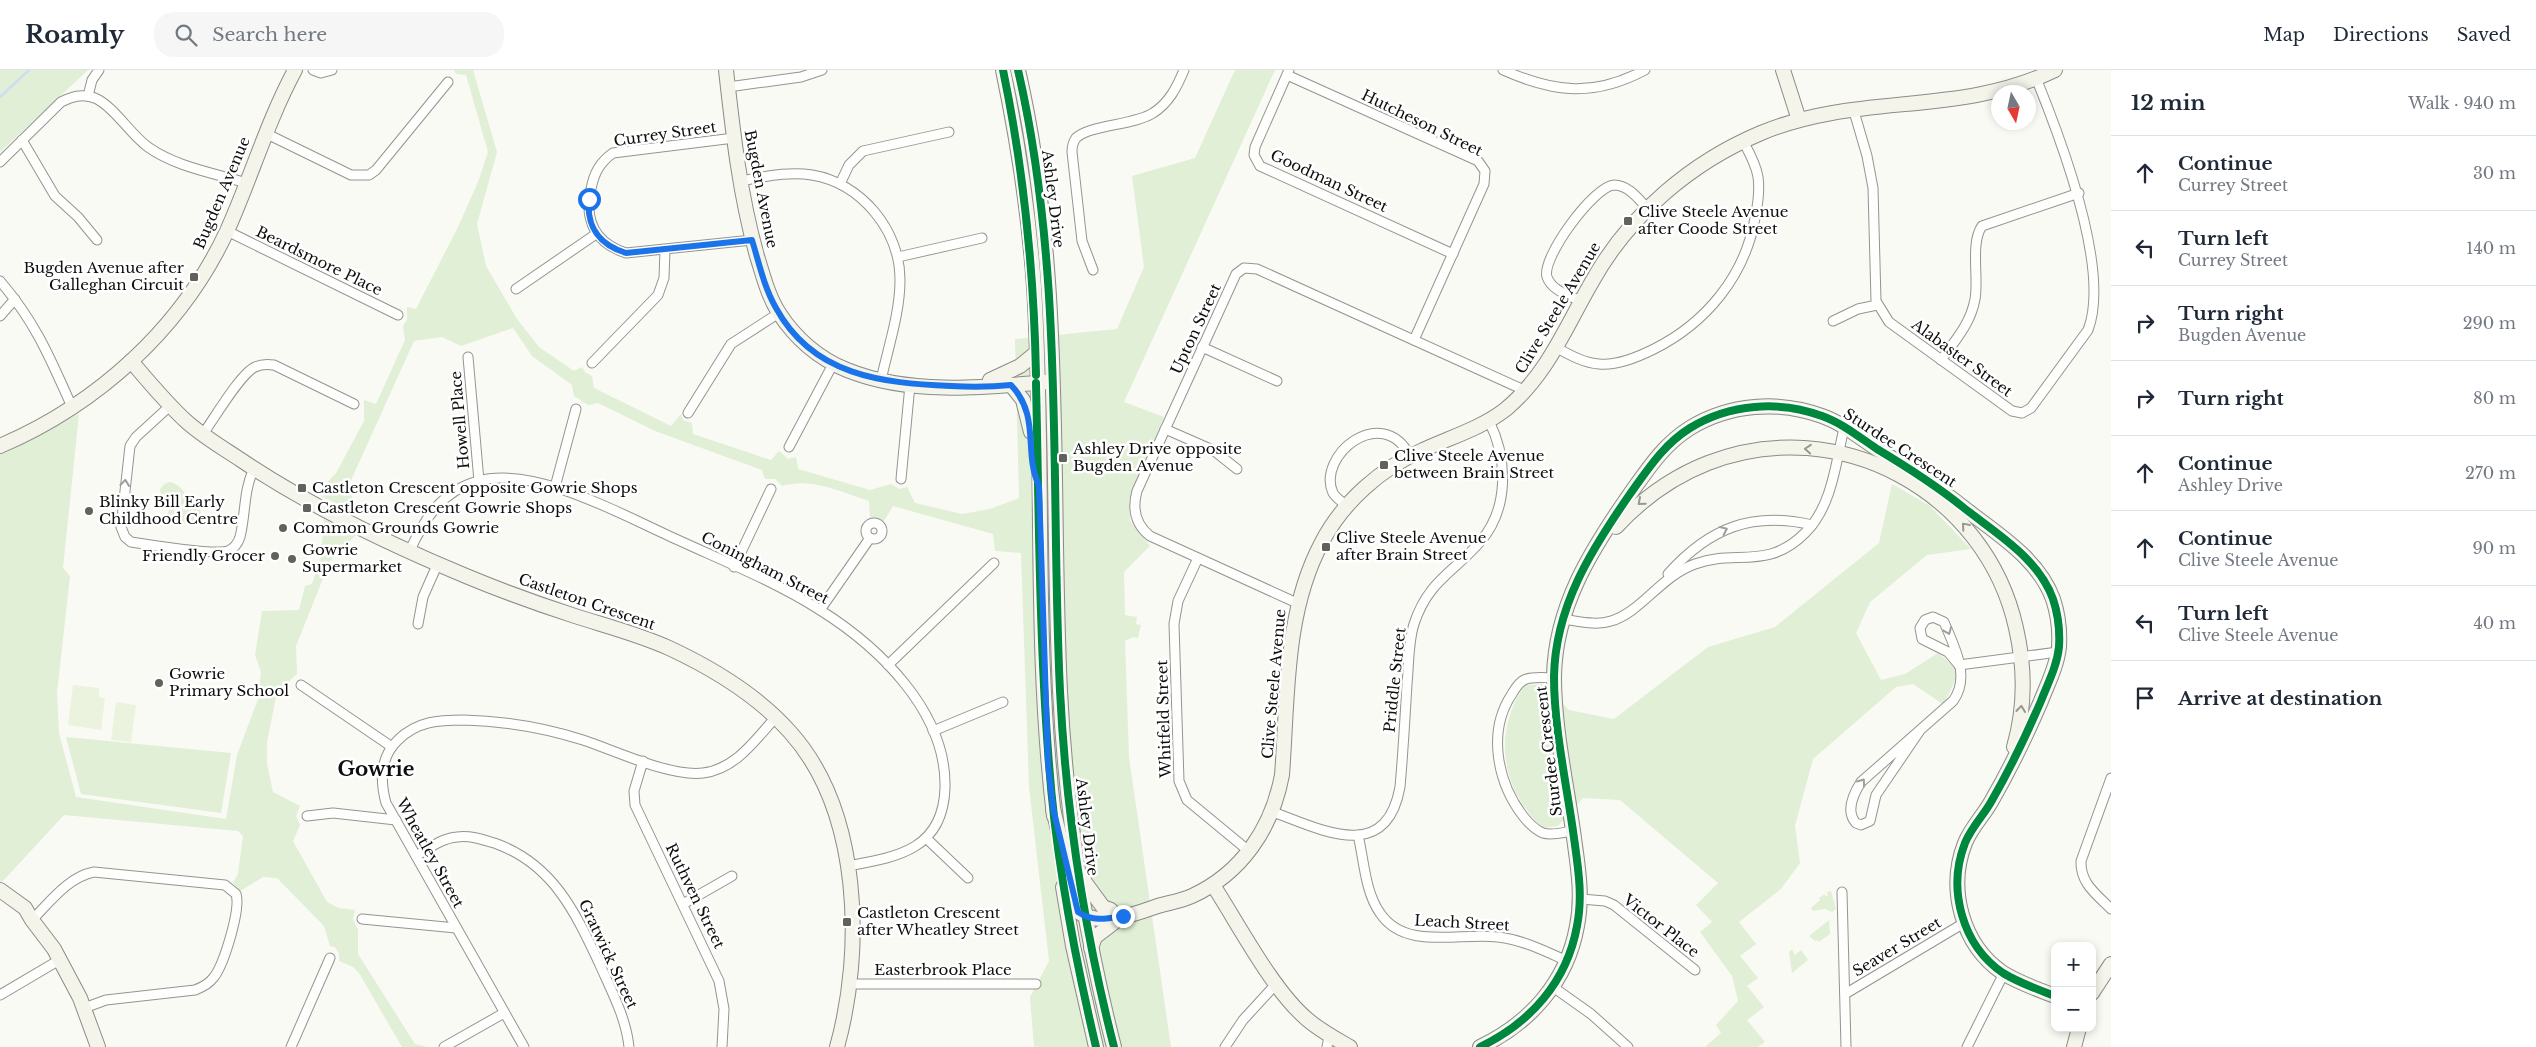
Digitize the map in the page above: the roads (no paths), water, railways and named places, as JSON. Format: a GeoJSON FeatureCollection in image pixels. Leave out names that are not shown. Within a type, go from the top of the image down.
{"type":"FeatureCollection","features":[{"type":"Feature","properties":{"kind":"street"},"geometry":{"type":"LineString","coordinates":[[88,96],[92,80],[99,70]]}},
{"type":"Feature","properties":{"kind":"street","name":"Bugden Avenue"},"geometry":{"type":"LineString","coordinates":[[0,446],[72,407],[131,361],[159,334],[185,302],[208,268],[227,231],[265,133],[295,70]]}},
{"type":"Feature","properties":{"kind":"street"},"geometry":{"type":"LineString","coordinates":[[313,70],[321,73],[332,70]]}},
{"type":"Feature","properties":{"kind":"street","name":"Bugden Avenue"},"geometry":{"type":"LineString","coordinates":[[726,70],[740,181],[752,240],[765,283],[779,313],[803,342],[833,364],[881,380],[910,385],[977,388],[1011,385],[1036,379],[1051,378]]}},
{"type":"Feature","properties":{"kind":"street"},"geometry":{"type":"LineString","coordinates":[[728,87],[801,78],[822,70]]}},
{"type":"Feature","properties":{"kind":"street","name":"Ashley Drive"},"geometry":{"type":"LineString","coordinates":[[1003,70],[1015,130],[1029,240],[1036,353],[1045,708],[1053,808],[1066,903],[1096,1047]]}},
{"type":"Feature","properties":{"kind":"street"},"geometry":{"type":"LineString","coordinates":[[1009,70],[1013,89],[1015,130]]}},
{"type":"Feature","properties":{"kind":"street","name":"Ashley Drive"},"geometry":{"type":"LineString","coordinates":[[1018,70],[1040,194],[1047,270],[1062,727],[1078,873],[1091,949],[1114,1047]]}},
{"type":"Feature","properties":{"kind":"street"},"geometry":{"type":"LineString","coordinates":[[1093,270],[1082,241],[1072,152],[1073,143],[1082,134],[1137,120],[1155,112],[1173,93],[1184,70]]}},
{"type":"Feature","properties":{"kind":"street"},"geometry":{"type":"LineString","coordinates":[[1503,70],[1541,85],[1584,90],[1619,82],[1645,70]]}},
{"type":"Feature","properties":{"kind":"street"},"geometry":{"type":"LineString","coordinates":[[1783,70],[1798,120]]}},
{"type":"Feature","properties":{"kind":"street","name":"Clive Steele Avenue"},"geometry":{"type":"LineString","coordinates":[[1086,918],[1098,912],[1136,914],[1184,899],[1213,885],[1233,870],[1250,852],[1273,812],[1282,776],[1292,638],[1298,603],[1311,563],[1323,539],[1347,506],[1368,484],[1410,456],[1489,420],[1526,391],[1543,371],[1580,302],[1611,252],[1648,209],[1681,179],[1705,162],[1743,141],[1798,120],[1853,108],[1958,100],[1990,93],[2055,70]]}},
{"type":"Feature","properties":{"kind":"street","name":"Goodman Street"},"geometry":{"type":"LineString","coordinates":[[1288,72],[1255,147],[1254,155],[1260,166],[1453,254]]}},
{"type":"Feature","properties":{"kind":"street","name":"Hutcheson Street"},"geometry":{"type":"LineString","coordinates":[[1288,72],[1481,164],[1485,171],[1484,184],[1414,340]]}},
{"type":"Feature","properties":{"kind":"street","name":"Alabaster Street"},"geometry":{"type":"LineString","coordinates":[[1877,305],[1889,322],[2012,411],[2022,413],[2031,408],[2088,330],[2094,314],[2096,295],[2093,266],[2079,193],[2069,161],[2036,78]]}},
{"type":"Feature","properties":{"kind":"street"},"geometry":{"type":"LineString","coordinates":[[265,133],[347,174],[365,180],[376,170],[448,82]]}},
{"type":"Feature","properties":{"kind":"street"},"geometry":{"type":"LineString","coordinates":[[0,162],[60,102],[71,97],[88,96],[102,103],[135,136],[161,155],[246,183]]}},
{"type":"Feature","properties":{"kind":"street"},"geometry":{"type":"LineString","coordinates":[[1833,321],[1858,309],[1877,305],[1874,287],[1874,188],[1868,156],[1853,108]]}},
{"type":"Feature","properties":{"kind":"street"},"geometry":{"type":"LineString","coordinates":[[840,184],[849,164],[863,151],[949,132]]}},
{"type":"Feature","properties":{"kind":"street","name":"Currey Street"},"geometry":{"type":"LineString","coordinates":[[596,234],[589,220],[589,199],[593,179],[604,159],[614,153],[624,151],[734,138]]}},
{"type":"Feature","properties":{"kind":"street"},"geometry":{"type":"LineString","coordinates":[[22,140],[55,196],[78,217],[98,240]]}},
{"type":"Feature","properties":{"kind":"street"},"geometry":{"type":"LineString","coordinates":[[1557,348],[1588,363],[1606,364],[1622,361],[1644,354],[1675,338],[1712,308],[1740,266],[1754,228],[1758,201],[1758,175],[1743,141]]}},
{"type":"Feature","properties":{"kind":"street"},"geometry":{"type":"LineString","coordinates":[[740,181],[794,173],[813,175],[840,184],[859,196],[875,212],[886,228],[898,256],[900,279],[898,302],[881,380]]}},
{"type":"Feature","properties":{"kind":"street"},"geometry":{"type":"LineString","coordinates":[[1580,302],[1556,289],[1548,280],[1546,273],[1548,260],[1577,217],[1600,190],[1608,186],[1624,187],[1648,209]]}},
{"type":"Feature","properties":{"kind":"street"},"geometry":{"type":"LineString","coordinates":[[1941,360],[1971,314],[1976,294],[1977,236],[1982,226],[2079,193]]}},
{"type":"Feature","properties":{"kind":"street","name":"Beardsmore Place"},"geometry":{"type":"LineString","coordinates":[[227,231],[398,315]]}},
{"type":"Feature","properties":{"kind":"street"},"geometry":{"type":"LineString","coordinates":[[516,289],[596,234],[610,246],[626,253],[752,240]]}},
{"type":"Feature","properties":{"kind":"street"},"geometry":{"type":"LineString","coordinates":[[898,256],[982,238]]}},
{"type":"Feature","properties":{"kind":"street"},"geometry":{"type":"LineString","coordinates":[[592,363],[658,295],[664,278],[665,250]]}},
{"type":"Feature","properties":{"kind":"street","name":"Upton Street"},"geometry":{"type":"LineString","coordinates":[[1298,603],[1150,536],[1143,530],[1134,512],[1137,491],[1236,274],[1241,270],[1251,267],[1526,391]]}},
{"type":"Feature","properties":{"kind":"street"},"geometry":{"type":"LineString","coordinates":[[0,281],[38,333],[72,407]]}},
{"type":"Feature","properties":{"kind":"street"},"geometry":{"type":"LineString","coordinates":[[0,316],[15,299]]}},
{"type":"Feature","properties":{"kind":"street"},"geometry":{"type":"LineString","coordinates":[[688,413],[732,344],[779,313]]}},
{"type":"Feature","properties":{"kind":"street"},"geometry":{"type":"LineString","coordinates":[[1202,347],[1277,381]]}},
{"type":"Feature","properties":{"kind":"street"},"geometry":{"type":"LineString","coordinates":[[990,380],[1027,363],[1036,353]]}},
{"type":"Feature","properties":{"kind":"street","name":"Howell Place"},"geometry":{"type":"LineString","coordinates":[[468,357],[479,480]]}},
{"type":"Feature","properties":{"kind":"street","name":"Castleton Crescent"},"geometry":{"type":"LineString","coordinates":[[131,361],[171,405],[203,434],[254,468],[337,516],[438,564],[520,598],[637,635],[670,648],[725,679],[776,717],[803,747],[819,775],[836,819],[848,866],[853,922],[849,984],[846,1001],[841,1008],[836,1046]]}},
{"type":"Feature","properties":{"kind":"street"},"geometry":{"type":"LineString","coordinates":[[203,434],[244,375],[256,366],[265,364],[274,365],[354,404]]}},
{"type":"Feature","properties":{"kind":"street"},"geometry":{"type":"LineString","coordinates":[[789,447],[833,364]]}},
{"type":"Feature","properties":{"kind":"street"},"geometry":{"type":"LineString","coordinates":[[950,386],[990,380],[1036,379]]}},
{"type":"Feature","properties":{"kind":"street"},"geometry":{"type":"LineString","coordinates":[[901,479],[910,385]]}},
{"type":"Feature","properties":{"kind":"street"},"geometry":{"type":"LineString","coordinates":[[1011,385],[1020,396],[1028,415],[1032,441],[1033,474],[1039,486]]}},
{"type":"Feature","properties":{"kind":"street"},"geometry":{"type":"LineString","coordinates":[[171,405],[136,437],[130,446],[121,527],[122,532],[132,542],[221,552],[236,545],[240,536],[245,492],[254,468]]}},
{"type":"Feature","properties":{"kind":"street","name":"Sturdee Crescent"},"geometry":{"type":"LineString","coordinates":[[1481,1047],[1507,1034],[1525,1019],[1552,987],[1567,961],[1574,939],[1581,899],[1556,713],[1554,678],[1562,619],[1578,578],[1603,534],[1662,450],[1678,436],[1696,425],[1736,410],[1768,406],[1790,408],[1834,420],[1941,489],[2030,561],[2045,582],[2057,615],[2058,652],[2052,675],[2021,748],[1969,835],[1960,860],[1957,887],[1964,922],[1981,952],[2004,973],[2051,994]]}},
{"type":"Feature","properties":{"kind":"street"},"geometry":{"type":"LineString","coordinates":[[555,488],[576,409]]}},
{"type":"Feature","properties":{"kind":"street","name":"Priddle Street"},"geometry":{"type":"LineString","coordinates":[[1273,812],[1334,835],[1358,835],[1374,830],[1384,822],[1395,806],[1399,794],[1410,646],[1419,610],[1438,580],[1480,543],[1496,515],[1502,489],[1503,472],[1499,445],[1489,420]]}},
{"type":"Feature","properties":{"kind":"street"},"geometry":{"type":"LineString","coordinates":[[1660,584],[1679,571],[1709,560],[1745,559],[1765,556],[1789,546],[1812,525],[1827,497],[1844,428]]}},
{"type":"Feature","properties":{"kind":"street"},"geometry":{"type":"LineString","coordinates":[[1165,429],[1213,450],[1237,469]]}},
{"type":"Feature","properties":{"kind":"street"},"geometry":{"type":"LineString","coordinates":[[1347,506],[1333,493],[1331,481],[1333,467],[1339,455],[1351,441],[1368,435],[1390,434],[1402,441],[1410,456]]}},
{"type":"Feature","properties":{"kind":"street","name":"Sturdee Crescent"},"geometry":{"type":"LineString","coordinates":[[1595,549],[1626,515],[1657,490],[1695,468],[1742,453],[1789,448],[1838,454],[1877,464],[1916,484],[1958,517],[1984,550],[2008,597],[2022,657],[2022,694],[2020,718],[2007,774]]}},
{"type":"Feature","properties":{"kind":"street"},"geometry":{"type":"LineString","coordinates":[[1642,477],[1657,490]]}},
{"type":"Feature","properties":{"kind":"street","name":"Coningham Street"},"geometry":{"type":"LineString","coordinates":[[410,550],[429,514],[441,500],[463,486],[479,480],[512,479],[555,488],[594,501],[734,566],[820,610],[858,638],[888,665],[914,697],[933,731],[944,772],[944,798],[938,820],[926,838],[907,852],[893,857],[848,866]]}},
{"type":"Feature","properties":{"kind":"street"},"geometry":{"type":"LineString","coordinates":[[734,566],[771,489]]}},
{"type":"Feature","properties":{"kind":"street"},"geometry":{"type":"LineString","coordinates":[[1562,619],[1598,623],[1610,622],[1631,610],[1701,543],[1728,528],[1761,520],[1791,521],[1812,525]]}},
{"type":"Feature","properties":{"kind":"street"},"geometry":{"type":"LineString","coordinates":[[1984,550],[1998,534]]}},
{"type":"Feature","properties":{"kind":"street"},"geometry":{"type":"LineString","coordinates":[[820,610],[870,538]]}},
{"type":"Feature","properties":{"kind":"street"},"geometry":{"type":"LineString","coordinates":[[1701,543],[1709,560]]}},
{"type":"Feature","properties":{"kind":"street","name":"Whitfeld Street"},"geometry":{"type":"LineString","coordinates":[[1198,558],[1178,601],[1174,624],[1179,781],[1187,800],[1250,852]]}},
{"type":"Feature","properties":{"kind":"street"},"geometry":{"type":"LineString","coordinates":[[888,665],[994,563]]}},
{"type":"Feature","properties":{"kind":"street"},"geometry":{"type":"LineString","coordinates":[[418,624],[423,597],[438,564]]}},
{"type":"Feature","properties":{"kind":"street"},"geometry":{"type":"LineString","coordinates":[[1921,729],[1876,795],[1870,821],[1861,825],[1856,823],[1850,811],[1853,798],[1861,782],[1956,698],[1961,684],[1959,665],[1944,622],[1937,617],[1925,620],[1920,628],[1922,639],[1948,652],[1959,665]]}},
{"type":"Feature","properties":{"kind":"street"},"geometry":{"type":"LineString","coordinates":[[1959,665],[2058,652]]}},
{"type":"Feature","properties":{"kind":"street"},"geometry":{"type":"LineString","coordinates":[[1554,678],[1529,678],[1523,680],[1509,698],[1499,731],[1499,766],[1507,791],[1515,806],[1538,830],[1551,834],[1573,831]]}},
{"type":"Feature","properties":{"kind":"street"},"geometry":{"type":"LineString","coordinates":[[301,685],[392,747]]}},
{"type":"Feature","properties":{"kind":"street"},"geometry":{"type":"LineString","coordinates":[[933,731],[1003,702]]}},
{"type":"Feature","properties":{"kind":"street","name":"Wheatley Street"},"geometry":{"type":"LineString","coordinates":[[524,1047],[386,803],[382,783],[386,758],[392,747],[406,732],[423,724],[452,720],[484,720],[548,730],[685,774],[707,773],[722,768],[747,750],[776,717]]}},
{"type":"Feature","properties":{"kind":"street","name":"Ruthven Street"},"geometry":{"type":"LineString","coordinates":[[643,761],[634,791],[635,805],[719,981],[724,1009],[722,1047]]}},
{"type":"Feature","properties":{"kind":"street"},"geometry":{"type":"LineString","coordinates":[[2111,778],[2081,861],[2081,869],[2087,885],[2111,909]]}},
{"type":"Feature","properties":{"kind":"street"},"geometry":{"type":"LineString","coordinates":[[1053,808],[1078,912],[1086,918],[1079,926],[1078,934],[1087,983],[1084,996]]}},
{"type":"Feature","properties":{"kind":"street"},"geometry":{"type":"LineString","coordinates":[[307,816],[333,812],[396,820]]}},
{"type":"Feature","properties":{"kind":"street","name":"Leach Street"},"geometry":{"type":"LineString","coordinates":[[1358,835],[1373,901],[1380,913],[1394,927],[1416,936],[1496,937],[1515,940],[1567,961]]}},
{"type":"Feature","properties":{"kind":"street","name":"Gratwick Street"},"geometry":{"type":"LineString","coordinates":[[416,856],[450,838],[470,836],[506,848],[540,868],[561,891],[578,918],[621,1012],[629,1047]]}},
{"type":"Feature","properties":{"kind":"street"},"geometry":{"type":"LineString","coordinates":[[926,838],[968,878]]}},
{"type":"Feature","properties":{"kind":"street"},"geometry":{"type":"LineString","coordinates":[[32,920],[70,882],[79,876],[94,872],[225,885],[236,894],[238,908],[221,966],[209,983],[195,990],[106,1000],[84,1008]]}},
{"type":"Feature","properties":{"kind":"street"},"geometry":{"type":"LineString","coordinates":[[1078,873],[1103,908],[1117,913],[1095,937],[1091,949]]}},
{"type":"Feature","properties":{"kind":"street"},"geometry":{"type":"LineString","coordinates":[[683,904],[732,876]]}},
{"type":"Feature","properties":{"kind":"street"},"geometry":{"type":"LineString","coordinates":[[1213,885],[1276,984],[1328,1042],[1350,1047]]}},
{"type":"Feature","properties":{"kind":"street"},"geometry":{"type":"LineString","coordinates":[[0,890],[25,908],[61,959],[84,1008],[98,1047]]}},
{"type":"Feature","properties":{"kind":"street","name":"Seaver Street"},"geometry":{"type":"LineString","coordinates":[[1842,892],[1846,1047]]}},
{"type":"Feature","properties":{"kind":"street"},"geometry":{"type":"LineString","coordinates":[[0,898],[32,920]]}},
{"type":"Feature","properties":{"kind":"street","name":"Victor Place"},"geometry":{"type":"LineString","coordinates":[[1581,899],[1605,901],[1614,905],[1695,970]]}},
{"type":"Feature","properties":{"kind":"street"},"geometry":{"type":"LineString","coordinates":[[362,919],[456,928]]}},
{"type":"Feature","properties":{"kind":"street","name":"Seaver Street"},"geometry":{"type":"LineString","coordinates":[[1845,994],[1964,922]]}},
{"type":"Feature","properties":{"kind":"street"},"geometry":{"type":"LineString","coordinates":[[291,1047],[330,958]]}},
{"type":"Feature","properties":{"kind":"street"},"geometry":{"type":"LineString","coordinates":[[0,996],[61,959]]}},
{"type":"Feature","properties":{"kind":"street"},"geometry":{"type":"LineString","coordinates":[[2096,987],[2111,964]]}},
{"type":"Feature","properties":{"kind":"street"},"geometry":{"type":"LineString","coordinates":[[1967,1047],[2004,973]]}},
{"type":"Feature","properties":{"kind":"street","name":"Easterbrook Place"},"geometry":{"type":"LineString","coordinates":[[849,984],[1036,984]]}},
{"type":"Feature","properties":{"kind":"street"},"geometry":{"type":"LineString","coordinates":[[1225,1047],[1244,1020],[1276,984]]}},
{"type":"Feature","properties":{"kind":"street"},"geometry":{"type":"LineString","coordinates":[[1552,987],[1592,1014],[1628,1047]]}},
{"type":"Feature","properties":{"kind":"street"},"geometry":{"type":"LineString","coordinates":[[444,1047],[504,1013]]}},
{"type":"Feature","properties":{"kind":"street"},"geometry":{"type":"LineString","coordinates":[[2074,1047],[2078,1032]]}},
{"type":"Feature","properties":{"kind":"waterway"},"geometry":{"type":"LineString","coordinates":[[0,97],[29,70]]}},
{"type":"Feature","properties":{"kind":"place","name":"Clive Steele Avenue after Coode Street"},"geometry":{"type":"Point","coordinates":[1628,221]}},
{"type":"Feature","properties":{"kind":"place","name":"Bugden Avenue after Galleghan Circuit"},"geometry":{"type":"Point","coordinates":[194,277]}},
{"type":"Feature","properties":{"kind":"place","name":"Ashley Drive opposite Bugden Avenue"},"geometry":{"type":"Point","coordinates":[1063,458]}},
{"type":"Feature","properties":{"kind":"place","name":"Clive Steele Avenue between Brain Street"},"geometry":{"type":"Point","coordinates":[1384,465]}},
{"type":"Feature","properties":{"kind":"place","name":"Castleton Crescent opposite Gowrie Shops"},"geometry":{"type":"Point","coordinates":[302,488]}},
{"type":"Feature","properties":{"kind":"place","name":"Castleton Crescent Gowrie Shops"},"geometry":{"type":"Point","coordinates":[307,508]}},
{"type":"Feature","properties":{"kind":"place","name":"Blinky Bill Early Childhood Centre"},"geometry":{"type":"Point","coordinates":[89,511]}},
{"type":"Feature","properties":{"kind":"place","name":"Common Grounds Gowrie"},"geometry":{"type":"Point","coordinates":[283,528]}},
{"type":"Feature","properties":{"kind":"place","name":"Clive Steele Avenue after Brain Street"},"geometry":{"type":"Point","coordinates":[1326,547]}},
{"type":"Feature","properties":{"kind":"place","name":"Friendly Grocer"},"geometry":{"type":"Point","coordinates":[275,556]}},
{"type":"Feature","properties":{"kind":"place","name":"Gowrie Supermarket"},"geometry":{"type":"Point","coordinates":[292,559]}},
{"type":"Feature","properties":{"kind":"place","name":"Gowrie Primary School"},"geometry":{"type":"Point","coordinates":[159,683]}},
{"type":"Feature","properties":{"kind":"place","name":"Castleton Crescent after Wheatley Street"},"geometry":{"type":"Point","coordinates":[847,922]}},
{"type":"Feature","properties":{"kind":"district","name":"Gowrie"},"geometry":{"type":"Point","coordinates":[376,769]}}]}
